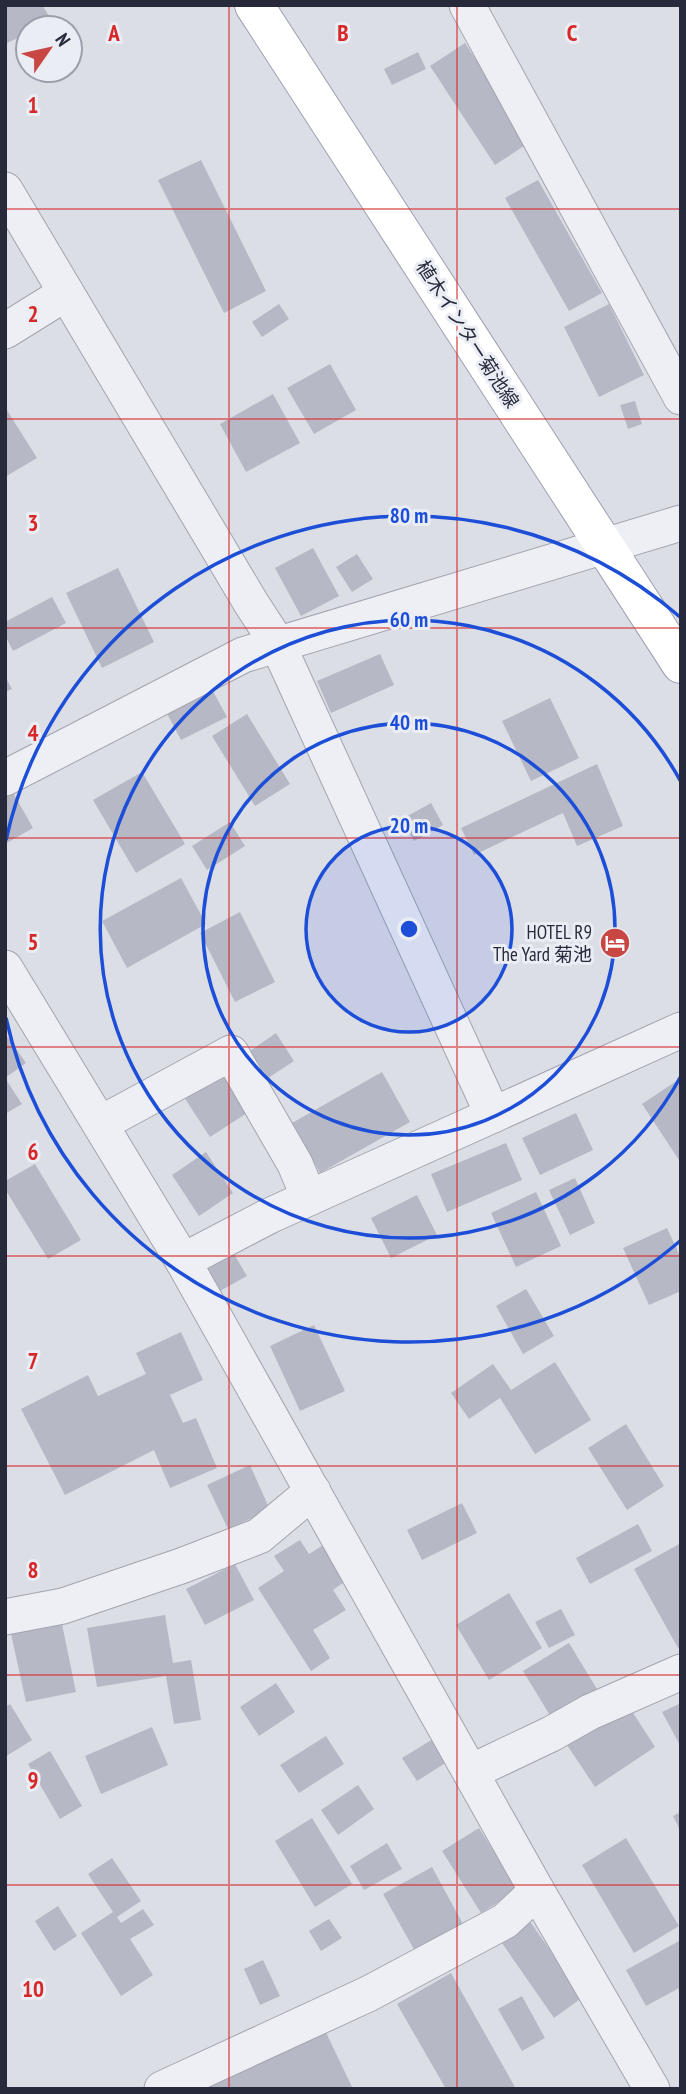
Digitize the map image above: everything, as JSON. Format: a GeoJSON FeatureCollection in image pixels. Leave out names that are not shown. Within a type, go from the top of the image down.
{"type":"FeatureCollection","features":[{"type":"Feature","properties":{"kind":"main road","name":"植木インター菊池線"},"geometry":{"type":"LineString","coordinates":[[254,5],[681,664]]}},
{"type":"Feature","properties":{"kind":"street"},"geometry":{"type":"LineString","coordinates":[[467,5],[681,397]]}},
{"type":"Feature","properties":{"kind":"street"},"geometry":{"type":"LineString","coordinates":[[5,190],[277,643],[493,1115]]}},
{"type":"Feature","properties":{"kind":"street"},"geometry":{"type":"LineString","coordinates":[[5,331],[66,292]]}},
{"type":"Feature","properties":{"kind":"street"},"geometry":{"type":"LineString","coordinates":[[5,778],[243,655],[681,523]]}},
{"type":"Feature","properties":{"kind":"street"},"geometry":{"type":"LineString","coordinates":[[5,968],[183,1261],[537,1891],[652,2089]]}},
{"type":"Feature","properties":{"kind":"street"},"geometry":{"type":"LineString","coordinates":[[183,1261],[309,1198],[681,1030]]}},
{"type":"Feature","properties":{"kind":"street"},"geometry":{"type":"LineString","coordinates":[[100,1124],[231,1053],[295,1164],[309,1198]]}},
{"type":"Feature","properties":{"kind":"street"},"geometry":{"type":"LineString","coordinates":[[5,1617],[63,1606],[259,1536],[313,1491]]}},
{"type":"Feature","properties":{"kind":"street"},"geometry":{"type":"LineString","coordinates":[[471,1772],[590,1712],[681,1672]]}},
{"type":"Feature","properties":{"kind":"street"},"geometry":{"type":"LineString","coordinates":[[162,2089],[368,1994],[505,1921],[537,1891]]}},
{"type":"Feature","properties":{"kind":"building"},"geometry":{"type":"Polygon","coordinates":[[[5,5],[42,5],[48,14],[14,14],[14,40],[5,44],[5,5]]]}},
{"type":"Feature","properties":{"kind":"building"},"geometry":{"type":"Polygon","coordinates":[[[465,43],[530,142],[495,165],[430,66],[465,43]]]}},
{"type":"Feature","properties":{"kind":"building"},"geometry":{"type":"Polygon","coordinates":[[[418,52],[426,69],[392,85],[384,69],[418,52]]]}},
{"type":"Feature","properties":{"kind":"building"},"geometry":{"type":"Polygon","coordinates":[[[201,160],[266,291],[224,313],[158,180],[201,160]]]}},
{"type":"Feature","properties":{"kind":"building"},"geometry":{"type":"Polygon","coordinates":[[[538,180],[602,293],[569,311],[505,198],[538,180]]]}},
{"type":"Feature","properties":{"kind":"building"},"geometry":{"type":"Polygon","coordinates":[[[279,304],[289,319],[262,337],[252,322],[279,304]]]}},
{"type":"Feature","properties":{"kind":"building"},"geometry":{"type":"Polygon","coordinates":[[[609,304],[644,375],[599,397],[564,327],[609,304]]]}},
{"type":"Feature","properties":{"kind":"building"},"geometry":{"type":"Polygon","coordinates":[[[330,364],[356,410],[314,434],[287,388],[330,364]]]}},
{"type":"Feature","properties":{"kind":"building"},"geometry":{"type":"Polygon","coordinates":[[[273,394],[300,443],[246,472],[220,424],[273,394]]]}},
{"type":"Feature","properties":{"kind":"building"},"geometry":{"type":"Polygon","coordinates":[[[635,401],[642,424],[628,429],[620,405],[635,401]]]}},
{"type":"Feature","properties":{"kind":"building"},"geometry":{"type":"Polygon","coordinates":[[[5,407],[37,458],[5,477],[5,407]]]}},
{"type":"Feature","properties":{"kind":"building"},"geometry":{"type":"Polygon","coordinates":[[[313,548],[339,596],[301,616],[275,568],[313,548]]]}},
{"type":"Feature","properties":{"kind":"building"},"geometry":{"type":"Polygon","coordinates":[[[357,554],[373,579],[352,592],[336,567],[357,554]]]}},
{"type":"Feature","properties":{"kind":"building"},"geometry":{"type":"Polygon","coordinates":[[[118,568],[154,642],[102,668],[66,593],[118,568]]]}},
{"type":"Feature","properties":{"kind":"building"},"geometry":{"type":"Polygon","coordinates":[[[52,597],[66,623],[13,651],[5,635],[5,622],[52,597]]]}},
{"type":"Feature","properties":{"kind":"building"},"geometry":{"type":"Polygon","coordinates":[[[380,654],[394,685],[331,713],[317,681],[380,654]]]}},
{"type":"Feature","properties":{"kind":"building"},"geometry":{"type":"Polygon","coordinates":[[[5,676],[12,689],[5,692],[5,676]]]}},
{"type":"Feature","properties":{"kind":"building"},"geometry":{"type":"Polygon","coordinates":[[[208,682],[227,717],[181,740],[163,706],[208,682]]]}},
{"type":"Feature","properties":{"kind":"building"},"geometry":{"type":"Polygon","coordinates":[[[550,698],[579,758],[531,781],[502,721],[550,698]]]}},
{"type":"Feature","properties":{"kind":"building"},"geometry":{"type":"Polygon","coordinates":[[[247,714],[290,784],[255,806],[212,736],[247,714]]]}},
{"type":"Feature","properties":{"kind":"building"},"geometry":{"type":"Polygon","coordinates":[[[597,764],[623,826],[577,846],[563,813],[474,855],[461,828],[597,764]]]}},
{"type":"Feature","properties":{"kind":"building"},"geometry":{"type":"Polygon","coordinates":[[[142,772],[185,844],[136,873],[93,800],[142,772]]]}},
{"type":"Feature","properties":{"kind":"building"},"geometry":{"type":"Polygon","coordinates":[[[11,789],[33,828],[5,844],[5,793],[11,789]]]}},
{"type":"Feature","properties":{"kind":"building"},"geometry":{"type":"Polygon","coordinates":[[[431,803],[443,825],[414,841],[402,819],[431,803]]]}},
{"type":"Feature","properties":{"kind":"building"},"geometry":{"type":"Polygon","coordinates":[[[230,822],[245,846],[207,870],[192,846],[230,822]]]}},
{"type":"Feature","properties":{"kind":"building"},"geometry":{"type":"Polygon","coordinates":[[[181,878],[206,924],[127,968],[102,921],[181,878]]]}},
{"type":"Feature","properties":{"kind":"building"},"geometry":{"type":"Polygon","coordinates":[[[240,912],[275,982],[235,1002],[200,933],[240,912]]]}},
{"type":"Feature","properties":{"kind":"building"},"geometry":{"type":"Polygon","coordinates":[[[276,1033],[294,1061],[268,1078],[250,1051],[276,1033]]]}},
{"type":"Feature","properties":{"kind":"building"},"geometry":{"type":"Polygon","coordinates":[[[8,1037],[26,1063],[5,1078],[5,1039],[8,1037]]]}},
{"type":"Feature","properties":{"kind":"building"},"geometry":{"type":"Polygon","coordinates":[[[233,1061],[261,1104],[210,1137],[182,1094],[233,1061]]]}},
{"type":"Feature","properties":{"kind":"building"},"geometry":{"type":"Polygon","coordinates":[[[382,1072],[410,1122],[320,1173],[292,1123],[382,1072]]]}},
{"type":"Feature","properties":{"kind":"building"},"geometry":{"type":"Polygon","coordinates":[[[5,1078],[22,1104],[5,1114],[5,1078]]]}},
{"type":"Feature","properties":{"kind":"building"},"geometry":{"type":"Polygon","coordinates":[[[681,1078],[681,1163],[642,1104],[681,1078]]]}},
{"type":"Feature","properties":{"kind":"building"},"geometry":{"type":"Polygon","coordinates":[[[576,1113],[593,1150],[540,1175],[522,1138],[576,1113]]]}},
{"type":"Feature","properties":{"kind":"building"},"geometry":{"type":"Polygon","coordinates":[[[506,1143],[522,1180],[447,1212],[431,1174],[506,1143]]]}},
{"type":"Feature","properties":{"kind":"building"},"geometry":{"type":"Polygon","coordinates":[[[206,1152],[233,1193],[199,1216],[172,1175],[206,1152]]]}},
{"type":"Feature","properties":{"kind":"building"},"geometry":{"type":"Polygon","coordinates":[[[35,1164],[81,1240],[48,1259],[5,1189],[5,1181],[35,1164]]]}},
{"type":"Feature","properties":{"kind":"building"},"geometry":{"type":"Polygon","coordinates":[[[575,1178],[595,1223],[570,1235],[549,1190],[575,1178]]]}},
{"type":"Feature","properties":{"kind":"building"},"geometry":{"type":"Polygon","coordinates":[[[536,1192],[561,1246],[516,1267],[491,1213],[536,1192]]]}},
{"type":"Feature","properties":{"kind":"building"},"geometry":{"type":"Polygon","coordinates":[[[417,1195],[437,1235],[391,1258],[371,1218],[417,1195]]]}},
{"type":"Feature","properties":{"kind":"building"},"geometry":{"type":"Polygon","coordinates":[[[667,1228],[681,1258],[681,1291],[649,1305],[623,1248],[667,1228]]]}},
{"type":"Feature","properties":{"kind":"building"},"geometry":{"type":"Polygon","coordinates":[[[234,1254],[247,1276],[218,1292],[206,1270],[234,1254]]]}},
{"type":"Feature","properties":{"kind":"building"},"geometry":{"type":"Polygon","coordinates":[[[526,1289],[554,1336],[523,1354],[496,1306],[526,1289]]]}},
{"type":"Feature","properties":{"kind":"building"},"geometry":{"type":"Polygon","coordinates":[[[314,1325],[345,1391],[300,1411],[270,1346],[314,1325]]]}},
{"type":"Feature","properties":{"kind":"building"},"geometry":{"type":"Polygon","coordinates":[[[181,1332],[203,1380],[170,1395],[183,1423],[196,1418],[217,1468],[170,1488],[154,1450],[65,1495],[21,1409],[88,1375],[98,1396],[146,1374],[136,1353],[181,1332]]]}},
{"type":"Feature","properties":{"kind":"building"},"geometry":{"type":"Polygon","coordinates":[[[555,1362],[591,1420],[535,1454],[500,1398],[469,1419],[451,1393],[493,1364],[511,1390],[555,1362]]]}},
{"type":"Feature","properties":{"kind":"building"},"geometry":{"type":"Polygon","coordinates":[[[626,1424],[664,1486],[627,1510],[588,1448],[626,1424]]]}},
{"type":"Feature","properties":{"kind":"building"},"geometry":{"type":"Polygon","coordinates":[[[250,1465],[270,1510],[228,1529],[207,1485],[250,1465]]]}},
{"type":"Feature","properties":{"kind":"building"},"geometry":{"type":"Polygon","coordinates":[[[462,1503],[477,1533],[422,1560],[407,1530],[462,1503]]]}},
{"type":"Feature","properties":{"kind":"building"},"geometry":{"type":"Polygon","coordinates":[[[638,1524],[652,1551],[590,1584],[576,1558],[638,1524]]]}},
{"type":"Feature","properties":{"kind":"building"},"geometry":{"type":"Polygon","coordinates":[[[300,1540],[309,1554],[328,1542],[350,1578],[333,1590],[346,1610],[313,1630],[330,1658],[311,1671],[258,1588],[284,1571],[274,1556],[300,1540]]]}},
{"type":"Feature","properties":{"kind":"building"},"geometry":{"type":"Polygon","coordinates":[[[681,1543],[681,1646],[678,1648],[634,1569],[681,1543]]]}},
{"type":"Feature","properties":{"kind":"building"},"geometry":{"type":"Polygon","coordinates":[[[235,1564],[254,1600],[205,1625],[186,1589],[235,1564]]]}},
{"type":"Feature","properties":{"kind":"building"},"geometry":{"type":"Polygon","coordinates":[[[509,1593],[542,1648],[489,1680],[456,1625],[509,1593]]]}},
{"type":"Feature","properties":{"kind":"building"},"geometry":{"type":"Polygon","coordinates":[[[561,1609],[575,1635],[549,1648],[535,1622],[561,1609]]]}},
{"type":"Feature","properties":{"kind":"building"},"geometry":{"type":"Polygon","coordinates":[[[165,1615],[173,1663],[191,1660],[201,1720],[174,1724],[166,1676],[97,1687],[87,1628],[165,1615]]]}},
{"type":"Feature","properties":{"kind":"building"},"geometry":{"type":"Polygon","coordinates":[[[62,1624],[76,1692],[26,1702],[11,1634],[62,1624]]]}},
{"type":"Feature","properties":{"kind":"building"},"geometry":{"type":"Polygon","coordinates":[[[569,1643],[600,1694],[554,1722],[523,1671],[569,1643]]]}},
{"type":"Feature","properties":{"kind":"building"},"geometry":{"type":"Polygon","coordinates":[[[276,1683],[295,1712],[259,1736],[240,1707],[276,1683]]]}},
{"type":"Feature","properties":{"kind":"building"},"geometry":{"type":"Polygon","coordinates":[[[681,1703],[681,1747],[662,1712],[681,1703]]]}},
{"type":"Feature","properties":{"kind":"building"},"geometry":{"type":"Polygon","coordinates":[[[10,1704],[32,1740],[5,1757],[5,1707],[10,1704]]]}},
{"type":"Feature","properties":{"kind":"building"},"geometry":{"type":"Polygon","coordinates":[[[628,1705],[655,1747],[595,1787],[567,1745],[628,1705]]]}},
{"type":"Feature","properties":{"kind":"building"},"geometry":{"type":"Polygon","coordinates":[[[152,1727],[168,1765],[101,1794],[85,1756],[152,1727]]]}},
{"type":"Feature","properties":{"kind":"building"},"geometry":{"type":"Polygon","coordinates":[[[326,1736],[344,1764],[299,1793],[280,1765],[326,1736]]]}},
{"type":"Feature","properties":{"kind":"building"},"geometry":{"type":"Polygon","coordinates":[[[433,1739],[447,1762],[417,1781],[402,1758],[433,1739]]]}},
{"type":"Feature","properties":{"kind":"building"},"geometry":{"type":"Polygon","coordinates":[[[50,1751],[82,1806],[60,1819],[28,1764],[50,1751]]]}},
{"type":"Feature","properties":{"kind":"building"},"geometry":{"type":"Polygon","coordinates":[[[358,1785],[374,1809],[338,1835],[321,1810],[358,1785]]]}},
{"type":"Feature","properties":{"kind":"building"},"geometry":{"type":"Polygon","coordinates":[[[681,1812],[681,1832],[673,1816],[681,1812]]]}},
{"type":"Feature","properties":{"kind":"building"},"geometry":{"type":"Polygon","coordinates":[[[312,1818],[352,1884],[315,1907],[275,1841],[312,1818]]]}},
{"type":"Feature","properties":{"kind":"building"},"geometry":{"type":"Polygon","coordinates":[[[479,1828],[518,1890],[481,1913],[442,1851],[479,1828]]]}},
{"type":"Feature","properties":{"kind":"building"},"geometry":{"type":"Polygon","coordinates":[[[626,1838],[679,1926],[634,1953],[582,1865],[626,1838]]]}},
{"type":"Feature","properties":{"kind":"building"},"geometry":{"type":"Polygon","coordinates":[[[387,1843],[402,1869],[364,1890],[350,1866],[387,1843]]]}},
{"type":"Feature","properties":{"kind":"building"},"geometry":{"type":"Polygon","coordinates":[[[112,1858],[141,1901],[117,1917],[121,1923],[143,1909],[154,1925],[130,1939],[153,1975],[121,1996],[81,1933],[113,1912],[88,1874],[112,1858]]]}},
{"type":"Feature","properties":{"kind":"building"},"geometry":{"type":"Polygon","coordinates":[[[432,1867],[464,1926],[416,1953],[383,1894],[432,1867]]]}},
{"type":"Feature","properties":{"kind":"building"},"geometry":{"type":"Polygon","coordinates":[[[58,1906],[77,1936],[54,1951],[35,1921],[58,1906]]]}},
{"type":"Feature","properties":{"kind":"building"},"geometry":{"type":"Polygon","coordinates":[[[524,1913],[583,1997],[554,2018],[495,1933],[524,1913]]]}},
{"type":"Feature","properties":{"kind":"building"},"geometry":{"type":"Polygon","coordinates":[[[329,1919],[342,1938],[321,1951],[309,1931],[329,1919]]]}},
{"type":"Feature","properties":{"kind":"building"},"geometry":{"type":"Polygon","coordinates":[[[681,1940],[681,1987],[646,2006],[626,1970],[681,1940]]]}},
{"type":"Feature","properties":{"kind":"building"},"geometry":{"type":"Polygon","coordinates":[[[263,1960],[280,1996],[260,2005],[244,1969],[263,1960]]]}},
{"type":"Feature","properties":{"kind":"building"},"geometry":{"type":"Polygon","coordinates":[[[451,1973],[516,2089],[446,2089],[397,2004],[451,1973]]]}},
{"type":"Feature","properties":{"kind":"building"},"geometry":{"type":"Polygon","coordinates":[[[522,1996],[545,2038],[522,2051],[498,2009],[522,1996]]]}},
{"type":"Feature","properties":{"kind":"building"},"geometry":{"type":"Polygon","coordinates":[[[322,2024],[353,2089],[185,2089],[322,2024]]]}},
{"type":"Feature","properties":{"kind":"place","name":"HOTEL R9 The Yard 菊池"},"geometry":{"type":"Point","coordinates":[615,943]}}]}
